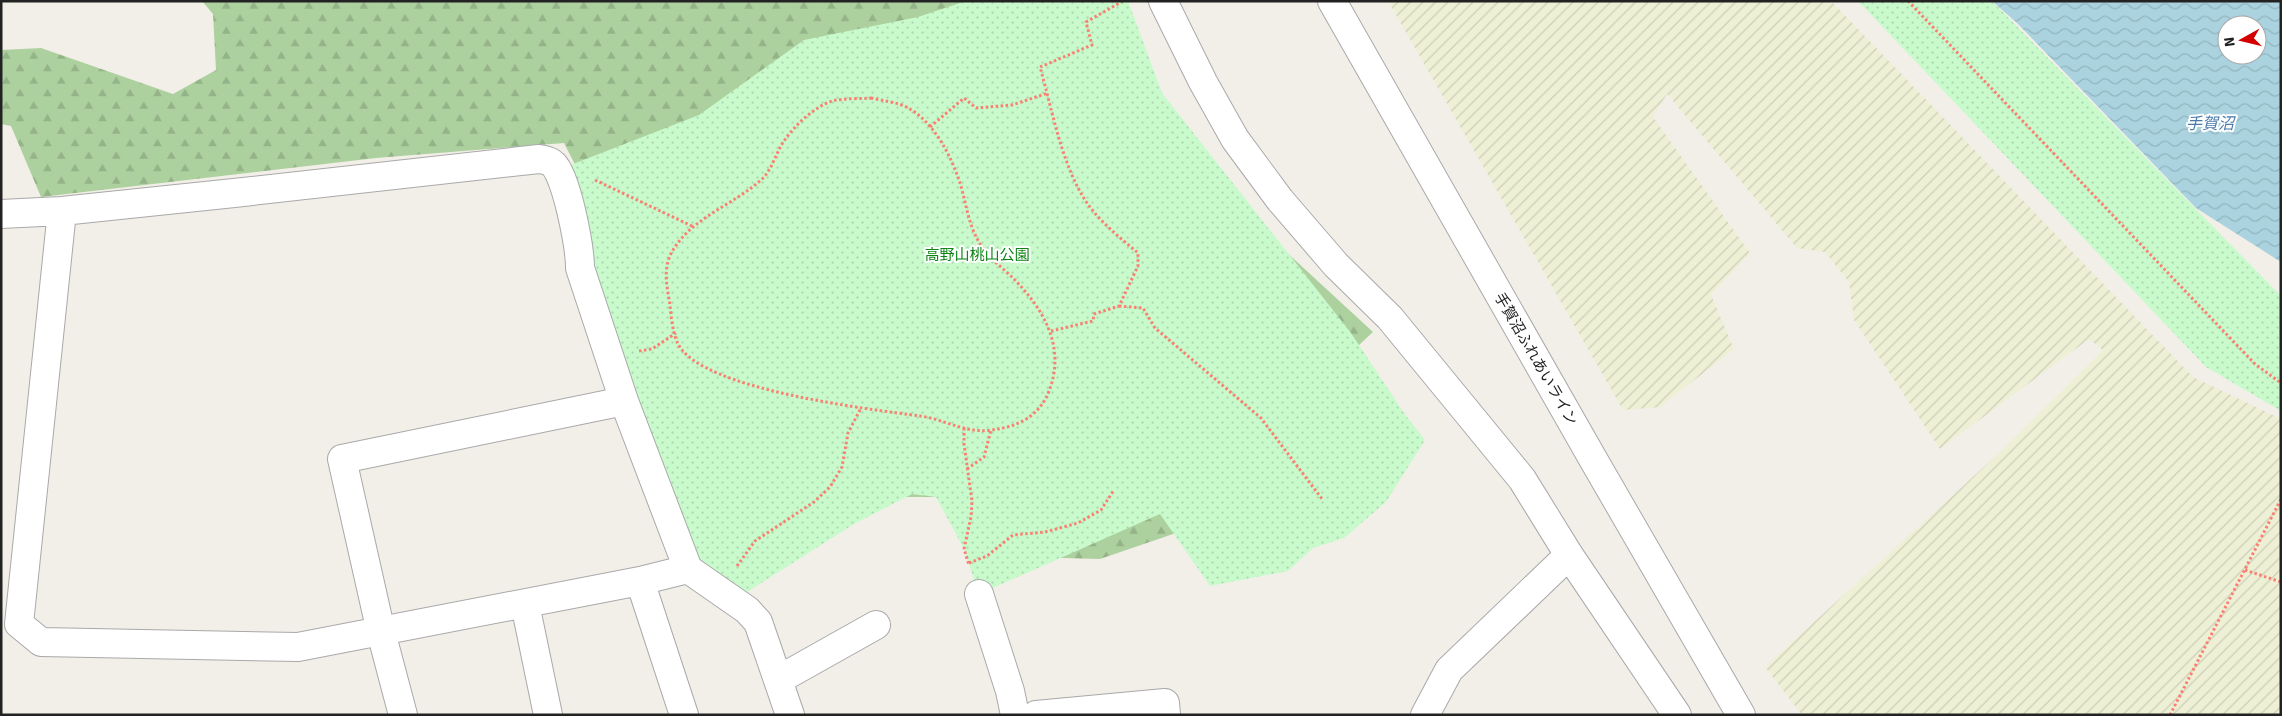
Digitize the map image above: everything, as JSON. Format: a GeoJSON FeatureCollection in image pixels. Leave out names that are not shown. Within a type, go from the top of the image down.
{"type":"FeatureCollection","features":[{"type":"Feature","properties":{"kind":"street"},"geometry":{"type":"LineString","coordinates":[[1163,1],[1203,82],[1235,139],[1280,200],[1336,265],[1390,318],[1522,479],[1570,555],[1677,715]]}},
{"type":"Feature","properties":{"kind":"street","name":"手賀沼ふれあいライン"},"geometry":{"type":"LineString","coordinates":[[1332,1],[1741,715]]}},
{"type":"Feature","properties":{"kind":"street"},"geometry":{"type":"LineString","coordinates":[[1,214],[62,210],[539,159],[551,162],[557,168],[563,182],[580,254],[580,268],[624,401],[688,569],[747,610],[758,622],[790,715]]}},
{"type":"Feature","properties":{"kind":"street"},"geometry":{"type":"LineString","coordinates":[[62,210],[19,624],[41,642],[298,647],[525,604],[640,581],[688,569]]}},
{"type":"Feature","properties":{"kind":"street"},"geometry":{"type":"LineString","coordinates":[[403,715],[381,632],[342,459],[624,401]]}},
{"type":"Feature","properties":{"kind":"street"},"geometry":{"type":"LineString","coordinates":[[1425,715],[1449,670],[1570,555]]}},
{"type":"Feature","properties":{"kind":"street"},"geometry":{"type":"LineString","coordinates":[[640,581],[684,715]]}},
{"type":"Feature","properties":{"kind":"street"},"geometry":{"type":"LineString","coordinates":[[979,594],[1010,691],[1015,715]]}},
{"type":"Feature","properties":{"kind":"street"},"geometry":{"type":"LineString","coordinates":[[525,604],[548,715]]}},
{"type":"Feature","properties":{"kind":"street"},"geometry":{"type":"LineString","coordinates":[[778,680],[876,625]]}},
{"type":"Feature","properties":{"kind":"street"},"geometry":{"type":"LineString","coordinates":[[1036,715],[1165,703],[1166,715]]}},
{"type":"Feature","properties":{"kind":"path"},"geometry":{"type":"LineString","coordinates":[[1120,306],[1138,266],[1138,253],[1098,216],[1082,195],[1068,162],[1040,67],[1092,45],[1086,22],[1123,1]]}},
{"type":"Feature","properties":{"kind":"path"},"geometry":{"type":"LineString","coordinates":[[1908,1],[2255,364],[2281,383]]}},
{"type":"Feature","properties":{"kind":"path"},"geometry":{"type":"LineString","coordinates":[[930,127],[964,98],[976,108],[1012,104],[1048,93]]}},
{"type":"Feature","properties":{"kind":"path"},"geometry":{"type":"LineString","coordinates":[[871,98],[909,108],[930,127],[946,149],[960,184],[969,221],[983,249],[1033,300],[1051,331],[1055,365],[1052,383],[1044,402],[1031,417],[1010,428],[981,432],[929,417],[861,408],[764,390],[730,379],[700,366],[679,345],[665,270],[673,250],[694,227],[702,219],[749,190],[768,174],[783,141],[807,116],[831,102],[871,98]]}},
{"type":"Feature","properties":{"kind":"path"},"geometry":{"type":"LineString","coordinates":[[593,178],[694,227]]}},
{"type":"Feature","properties":{"kind":"path"},"geometry":{"type":"LineString","coordinates":[[1051,331],[1092,321],[1094,314],[1120,306],[1143,308],[1155,328],[1261,418],[1322,499]]}},
{"type":"Feature","properties":{"kind":"path"},"geometry":{"type":"LineString","coordinates":[[637,352],[652,349],[676,333]]}},
{"type":"Feature","properties":{"kind":"path"},"geometry":{"type":"LineString","coordinates":[[732,573],[755,541],[814,502],[830,487],[842,467],[848,433],[861,408]]}},
{"type":"Feature","properties":{"kind":"path"},"geometry":{"type":"LineString","coordinates":[[964,428],[972,501],[971,517],[964,549],[979,594]]}},
{"type":"Feature","properties":{"kind":"path"},"geometry":{"type":"LineString","coordinates":[[967,469],[984,457],[991,430]]}},
{"type":"Feature","properties":{"kind":"path"},"geometry":{"type":"LineString","coordinates":[[968,564],[987,556],[1013,535],[1044,532],[1078,523],[1101,510],[1114,490]]}},
{"type":"Feature","properties":{"kind":"path"},"geometry":{"type":"LineString","coordinates":[[2170,715],[2281,500]]}},
{"type":"Feature","properties":{"kind":"path"},"geometry":{"type":"LineString","coordinates":[[2245,570],[2281,582]]}},
{"type":"Feature","properties":{"kind":"green space","name":"高野山桃山公園"},"geometry":{"type":"Polygon","coordinates":[[[202,1],[1123,1],[1167,142],[1373,332],[1343,360],[1214,520],[1100,559],[987,556],[936,497],[866,497],[603,220],[564,143],[376,158],[41,197],[11,126],[1,124],[1,50],[41,48],[173,94],[216,70],[213,14],[202,1]]]}},
{"type":"Feature","properties":{"kind":"green space","name":"高野山桃山公園"},"geometry":{"type":"Polygon","coordinates":[[[966,1],[1128,1],[1162,93],[1351,333],[1404,413],[1425,440],[1386,502],[1344,538],[1313,548],[1288,571],[1210,586],[1160,514],[979,594],[964,549],[936,497],[912,494],[854,524],[744,594],[697,560],[621,355],[595,270],[574,181],[568,166],[699,115],[804,40],[918,17],[966,1]]]}},
{"type":"Feature","properties":{"kind":"green space"},"geometry":{"type":"Polygon","coordinates":[[[1388,1],[1831,1],[2193,377],[2281,419],[2281,715],[1802,715],[1765,667],[1998,454],[2103,350],[2089,339],[1940,449],[1854,320],[1849,282],[1825,252],[1797,248],[1667,94],[1653,117],[1750,253],[1711,295],[1734,349],[1660,407],[1623,410],[1388,1]]]}},
{"type":"Feature","properties":{"kind":"green space"},"geometry":{"type":"Polygon","coordinates":[[[1858,1],[1992,1],[2281,296],[2281,411],[2206,367],[1858,1]]]}},
{"type":"Feature","properties":{"kind":"water","name":"手賀沼"},"geometry":{"type":"Polygon","coordinates":[[[1992,1],[2281,1],[2281,262],[2196,208],[2017,23],[1992,1]]]}}]}
